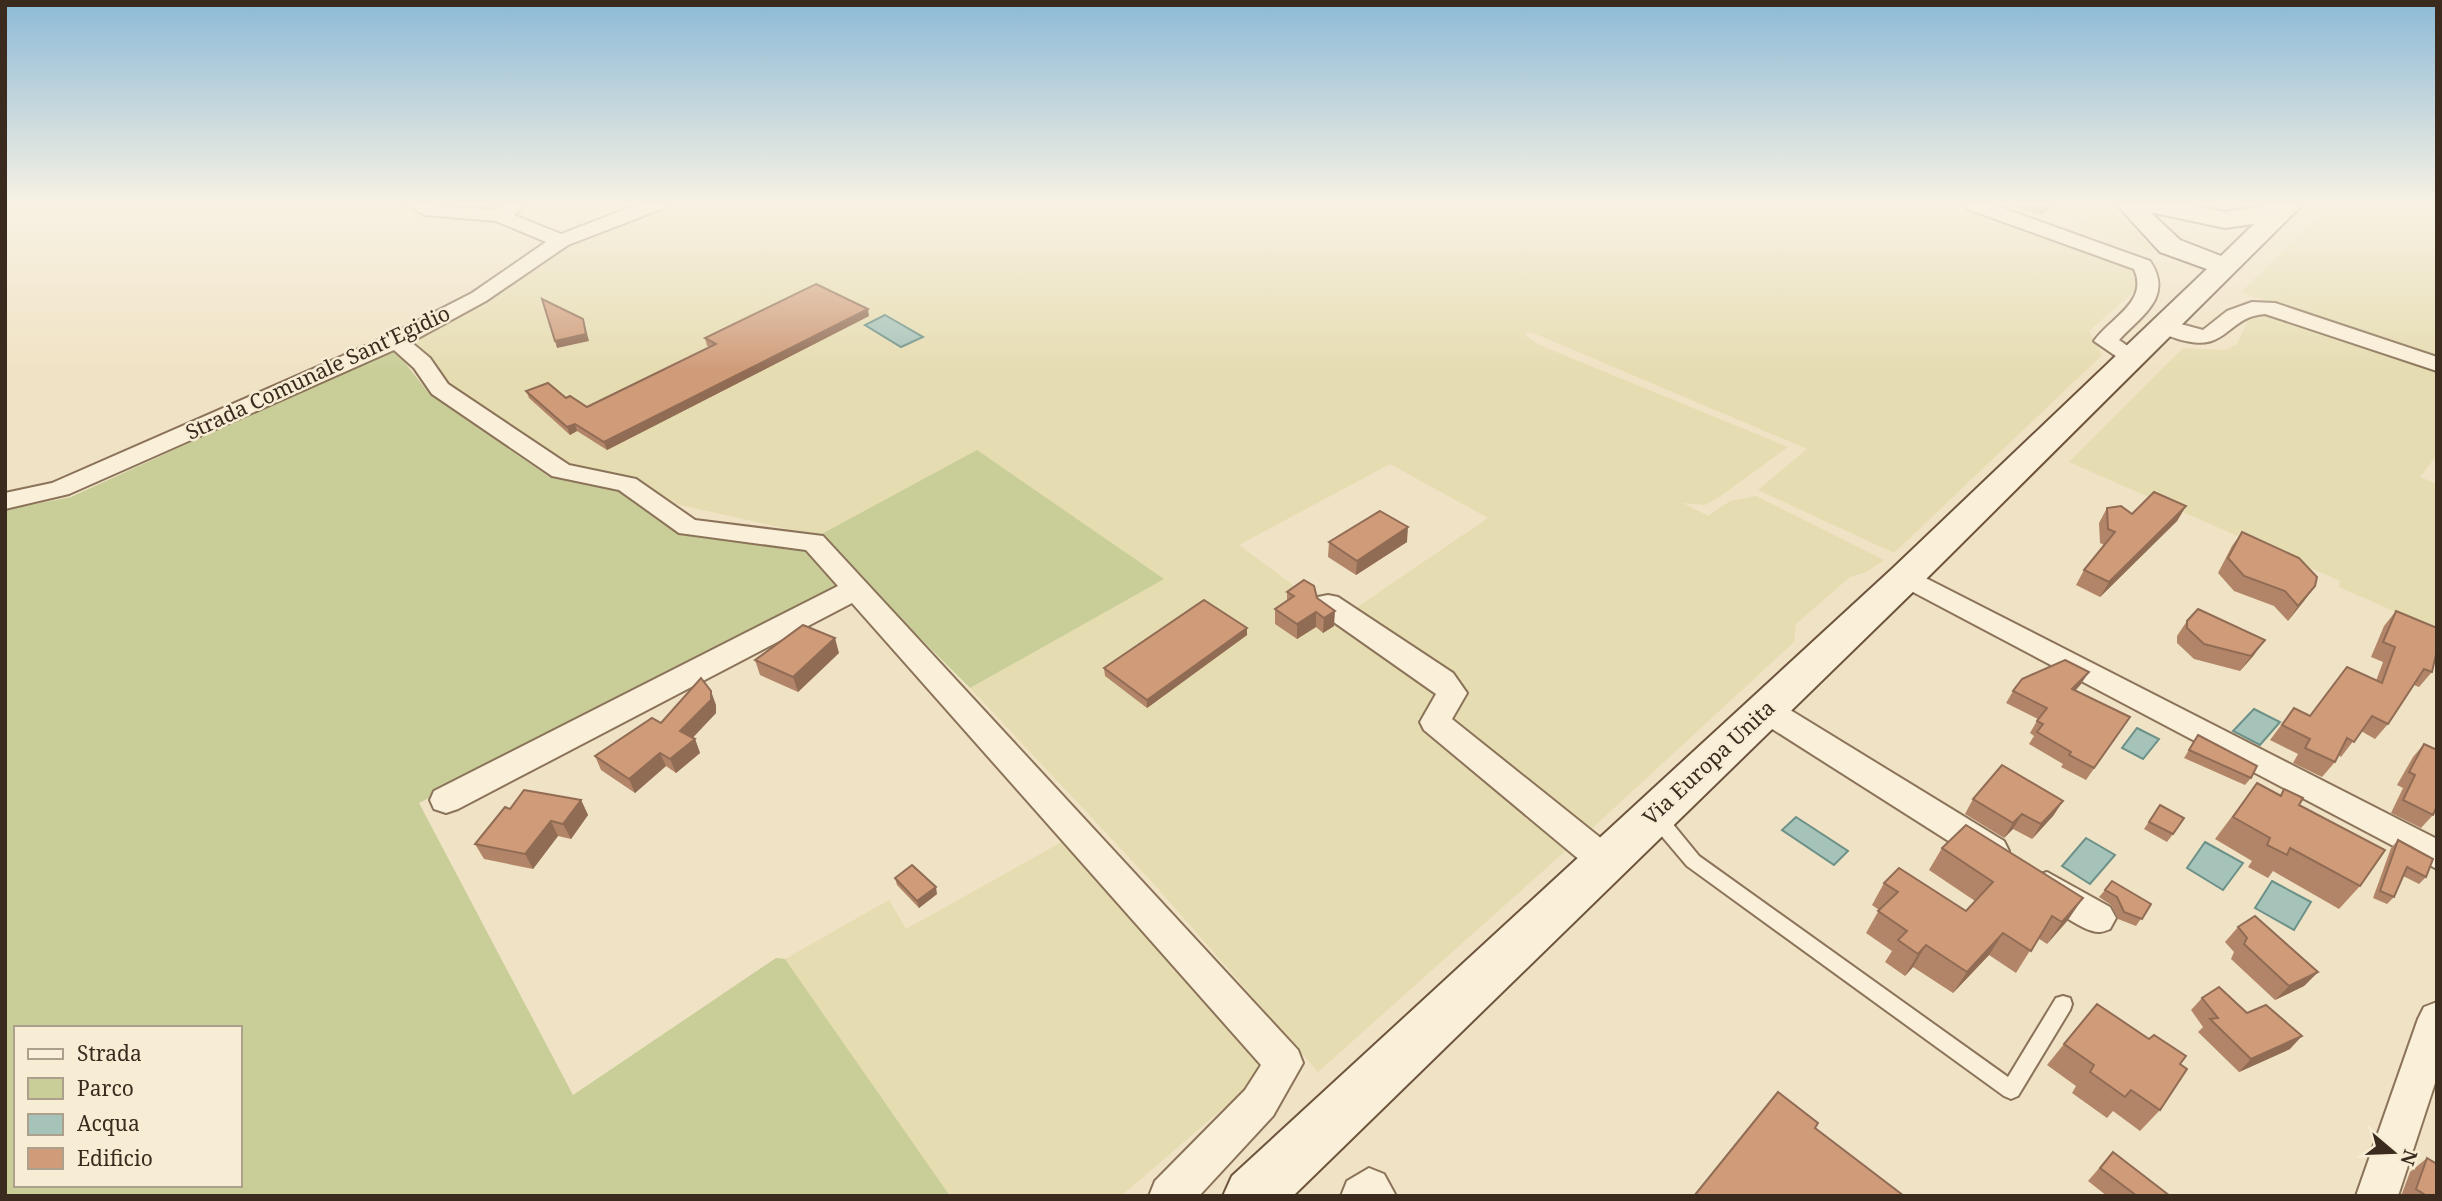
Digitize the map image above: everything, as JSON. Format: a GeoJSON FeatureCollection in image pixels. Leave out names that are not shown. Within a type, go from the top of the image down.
{"type":"FeatureCollection","features":[{"type":"Feature","properties":{"kind":"street","name":"Strada Comunale Sant'Egidio"},"geometry":{"type":"LineString","coordinates":[[5,500],[60,489],[396,341],[479,297],[533,260]]}},
{"type":"Feature","properties":{"kind":"street"},"geometry":{"type":"LineString","coordinates":[[2129,260],[2143,265],[2150,281],[2147,298],[2105,341],[2131,356]]}},
{"type":"Feature","properties":{"kind":"street"},"geometry":{"type":"LineString","coordinates":[[2167,260],[2162,326],[2205,337],[2214,333],[2236,312],[2247,307],[2267,308],[2437,364]]}},
{"type":"Feature","properties":{"kind":"street"},"geometry":{"type":"LineString","coordinates":[[2206,260],[2225,265]]}},
{"type":"Feature","properties":{"kind":"street"},"geometry":{"type":"LineString","coordinates":[[2221,260],[2225,265]]}},
{"type":"Feature","properties":{"kind":"street","name":"Via Europa Unita"},"geometry":{"type":"LineString","coordinates":[[1252,1196],[1906,577],[2230,260]]}},
{"type":"Feature","properties":{"kind":"street"},"geometry":{"type":"LineString","coordinates":[[396,341],[422,363],[440,389],[561,471],[627,484],[688,527],[814,542],[1284,1063],[1259,1103],[1170,1196]]}},
{"type":"Feature","properties":{"kind":"street"},"geometry":{"type":"LineString","coordinates":[[1906,577],[2437,855]]}},
{"type":"Feature","properties":{"kind":"street"},"geometry":{"type":"LineString","coordinates":[[446,800],[856,589]]}},
{"type":"Feature","properties":{"kind":"street"},"geometry":{"type":"LineString","coordinates":[[1328,604],[1442,681],[1452,693],[1435,722],[1605,861]]}},
{"type":"Feature","properties":{"kind":"street"},"geometry":{"type":"LineString","coordinates":[[1766,710],[2098,918]]}},
{"type":"Feature","properties":{"kind":"street"},"geometry":{"type":"LineString","coordinates":[[2377,1196],[2429,1078],[2437,1019]]}},
{"type":"Feature","properties":{"kind":"street"},"geometry":{"type":"LineString","coordinates":[[1362,1196],[1369,1189],[1375,1196]]}},
{"type":"Feature","properties":{"kind":"lane"},"geometry":{"type":"LineString","coordinates":[[1652,817],[1666,828],[1693,861],[2011,1090],[2063,1003]]}},
{"type":"Feature","properties":{"kind":"shaded area"},"geometry":{"type":"Polygon","coordinates":[[[535,260],[2112,260],[2140,276],[2137,289],[2089,331],[2102,355],[1894,553],[1758,490],[1807,449],[1531,332],[1524,334],[1537,344],[1788,447],[1705,505],[1683,503],[1708,516],[1730,501],[1756,496],[1884,560],[1866,572],[1850,577],[1796,624],[1794,642],[1586,834],[1452,724],[1449,712],[1463,701],[1463,688],[1350,612],[1488,518],[1390,464],[1239,545],[1435,690],[1435,702],[1417,720],[1571,846],[1318,1072],[1153,883],[970,688],[1163,579],[818,536],[676,504],[635,479],[566,462],[528,437],[522,437],[456,391],[409,339],[501,292],[512,278],[535,260]]]}},
{"type":"Feature","properties":{"kind":"shaded area"},"geometry":{"type":"Polygon","coordinates":[[[2274,260],[2437,260],[2437,360],[2241,292],[2274,260]]]}},
{"type":"Feature","properties":{"kind":"shaded area"},"geometry":{"type":"Polygon","coordinates":[[[2267,313],[2437,368],[2437,455],[2420,477],[2437,484],[2437,630],[2339,587],[2340,581],[2069,462],[2183,348],[2225,350],[2237,344],[2251,314],[2267,313]]]}},
{"type":"Feature","properties":{"kind":"shaded area"},"geometry":{"type":"Polygon","coordinates":[[[1067,839],[1260,1059],[1255,1081],[1121,1196],[950,1196],[785,959],[889,900],[906,929],[1067,839]]]}},
{"type":"Feature","properties":{"kind":"green space"},"geometry":{"type":"Polygon","coordinates":[[[394,349],[428,392],[549,477],[618,490],[681,535],[807,550],[842,588],[419,803],[573,1095],[776,958],[785,959],[950,1196],[5,1196],[5,510],[71,497],[394,349]]]}},
{"type":"Feature","properties":{"kind":"green space"},"geometry":{"type":"Polygon","coordinates":[[[977,450],[1164,579],[970,688],[818,536],[977,450]]]}},
{"type":"Feature","properties":{"kind":"water"},"geometry":{"type":"Polygon","coordinates":[[[885,315],[923,337],[901,347],[865,325],[885,315]]]}},
{"type":"Feature","properties":{"kind":"water"},"geometry":{"type":"Polygon","coordinates":[[[2254,709],[2280,722],[2260,745],[2233,731],[2254,709]]]}},
{"type":"Feature","properties":{"kind":"water"},"geometry":{"type":"Polygon","coordinates":[[[2137,728],[2159,739],[2143,759],[2122,748],[2137,728]]]}},
{"type":"Feature","properties":{"kind":"water"},"geometry":{"type":"Polygon","coordinates":[[[1796,817],[1848,851],[1834,865],[1782,830],[1796,817]]]}},
{"type":"Feature","properties":{"kind":"water"},"geometry":{"type":"Polygon","coordinates":[[[2086,838],[2115,855],[2090,884],[2062,866],[2086,838]]]}},
{"type":"Feature","properties":{"kind":"water"},"geometry":{"type":"Polygon","coordinates":[[[2205,842],[2243,863],[2223,890],[2187,868],[2205,842]]]}},
{"type":"Feature","properties":{"kind":"water"},"geometry":{"type":"Polygon","coordinates":[[[2272,881],[2311,902],[2294,930],[2255,908],[2272,881]]]}},
{"type":"Feature","properties":{"kind":"building"},"geometry":{"type":"Polygon","coordinates":[[[816,284],[868,309],[604,442],[575,424],[567,427],[526,391],[548,383],[566,398],[570,396],[587,407],[716,344],[705,338],[816,284]]]}},
{"type":"Feature","properties":{"kind":"building"},"geometry":{"type":"Polygon","coordinates":[[[542,299],[583,319],[586,334],[555,341],[542,299]]]}},
{"type":"Feature","properties":{"kind":"building"},"geometry":{"type":"Polygon","coordinates":[[[2154,492],[2186,506],[2109,582],[2084,570],[2115,532],[2108,529],[2107,508],[2121,506],[2132,514],[2154,492]]]}},
{"type":"Feature","properties":{"kind":"building"},"geometry":{"type":"Polygon","coordinates":[[[1380,511],[1408,527],[1357,561],[1329,542],[1380,511]]]}},
{"type":"Feature","properties":{"kind":"building"},"geometry":{"type":"Polygon","coordinates":[[[2242,532],[2299,558],[2317,577],[2315,586],[2298,606],[2285,591],[2244,576],[2228,558],[2242,532]]]}},
{"type":"Feature","properties":{"kind":"building"},"geometry":{"type":"Polygon","coordinates":[[[1304,580],[1314,586],[1317,598],[1335,611],[1324,618],[1316,612],[1297,624],[1275,609],[1294,596],[1287,592],[1304,580]]]}},
{"type":"Feature","properties":{"kind":"building"},"geometry":{"type":"Polygon","coordinates":[[[1204,600],[1247,628],[1147,700],[1104,668],[1204,600]]]}},
{"type":"Feature","properties":{"kind":"building"},"geometry":{"type":"Polygon","coordinates":[[[2198,609],[2265,640],[2251,656],[2204,644],[2187,628],[2187,621],[2198,609]]]}},
{"type":"Feature","properties":{"kind":"building"},"geometry":{"type":"Polygon","coordinates":[[[2396,611],[2437,628],[2437,650],[2432,672],[2424,669],[2388,724],[2372,716],[2354,742],[2347,738],[2335,762],[2305,748],[2310,739],[2282,725],[2294,708],[2310,716],[2347,667],[2382,683],[2395,647],[2383,642],[2396,611]]]}},
{"type":"Feature","properties":{"kind":"building"},"geometry":{"type":"Polygon","coordinates":[[[803,625],[835,638],[793,677],[755,660],[803,625]]]}},
{"type":"Feature","properties":{"kind":"building"},"geometry":{"type":"Polygon","coordinates":[[[2065,660],[2089,672],[2072,689],[2130,717],[2094,768],[2069,755],[2071,752],[2037,732],[2043,724],[2037,721],[2047,708],[2013,691],[2022,679],[2065,660]]]}},
{"type":"Feature","properties":{"kind":"building"},"geometry":{"type":"Polygon","coordinates":[[[701,678],[711,691],[711,700],[680,731],[695,739],[670,759],[660,753],[629,779],[595,756],[652,718],[661,723],[701,678]]]}},
{"type":"Feature","properties":{"kind":"building"},"geometry":{"type":"Polygon","coordinates":[[[2198,735],[2257,766],[2251,778],[2189,750],[2198,735]]]}},
{"type":"Feature","properties":{"kind":"building"},"geometry":{"type":"Polygon","coordinates":[[[2424,744],[2437,750],[2437,806],[2433,815],[2403,800],[2415,775],[2409,772],[2424,744]]]}},
{"type":"Feature","properties":{"kind":"building"},"geometry":{"type":"Polygon","coordinates":[[[2002,765],[2063,801],[2041,824],[2022,814],[2013,823],[1973,799],[2002,765]]]}},
{"type":"Feature","properties":{"kind":"building"},"geometry":{"type":"Polygon","coordinates":[[[2257,783],[2281,796],[2284,789],[2303,798],[2299,805],[2385,850],[2360,886],[2290,848],[2287,855],[2267,845],[2270,838],[2233,817],[2257,783]]]}},
{"type":"Feature","properties":{"kind":"building"},"geometry":{"type":"Polygon","coordinates":[[[524,790],[581,800],[563,824],[551,821],[525,854],[475,844],[505,807],[510,809],[524,790]]]}},
{"type":"Feature","properties":{"kind":"building"},"geometry":{"type":"Polygon","coordinates":[[[2160,805],[2184,818],[2173,834],[2149,822],[2160,805]]]}},
{"type":"Feature","properties":{"kind":"building"},"geometry":{"type":"Polygon","coordinates":[[[1966,825],[2083,898],[2062,922],[2052,916],[2031,951],[2003,933],[1967,972],[1926,945],[1918,954],[1898,940],[1907,931],[1878,911],[1898,892],[1884,883],[1899,868],[1966,911],[1993,882],[1942,848],[1966,825]]]}},
{"type":"Feature","properties":{"kind":"building"},"geometry":{"type":"Polygon","coordinates":[[[2398,840],[2433,859],[2426,877],[2407,867],[2394,897],[2380,891],[2398,840]]]}},
{"type":"Feature","properties":{"kind":"building"},"geometry":{"type":"Polygon","coordinates":[[[912,865],[936,887],[917,901],[895,878],[912,865]]]}},
{"type":"Feature","properties":{"kind":"building"},"geometry":{"type":"Polygon","coordinates":[[[2112,881],[2151,904],[2142,919],[2124,912],[2117,897],[2105,890],[2112,881]]]}},
{"type":"Feature","properties":{"kind":"building"},"geometry":{"type":"Polygon","coordinates":[[[2255,916],[2318,972],[2289,986],[2244,944],[2247,938],[2238,927],[2255,916]]]}},
{"type":"Feature","properties":{"kind":"building"},"geometry":{"type":"Polygon","coordinates":[[[2219,987],[2247,1013],[2266,1005],[2302,1036],[2251,1059],[2210,1019],[2218,1018],[2202,998],[2219,987]]]}},
{"type":"Feature","properties":{"kind":"building"},"geometry":{"type":"Polygon","coordinates":[[[2097,1004],[2149,1039],[2154,1035],[2186,1056],[2180,1064],[2187,1069],[2160,1110],[2131,1090],[2125,1097],[2090,1072],[2094,1065],[2064,1044],[2097,1004]]]}},
{"type":"Feature","properties":{"kind":"building"},"geometry":{"type":"Polygon","coordinates":[[[1778,1092],[1818,1123],[1815,1128],[1904,1196],[1694,1196],[1778,1092]]]}},
{"type":"Feature","properties":{"kind":"building"},"geometry":{"type":"Polygon","coordinates":[[[2113,1152],[2170,1196],[2137,1196],[2100,1168],[2113,1152]]]}},
{"type":"Feature","properties":{"kind":"building"},"geometry":{"type":"Polygon","coordinates":[[[2427,1158],[2437,1164],[2437,1196],[2427,1196],[2416,1189],[2427,1158]]]}}]}
